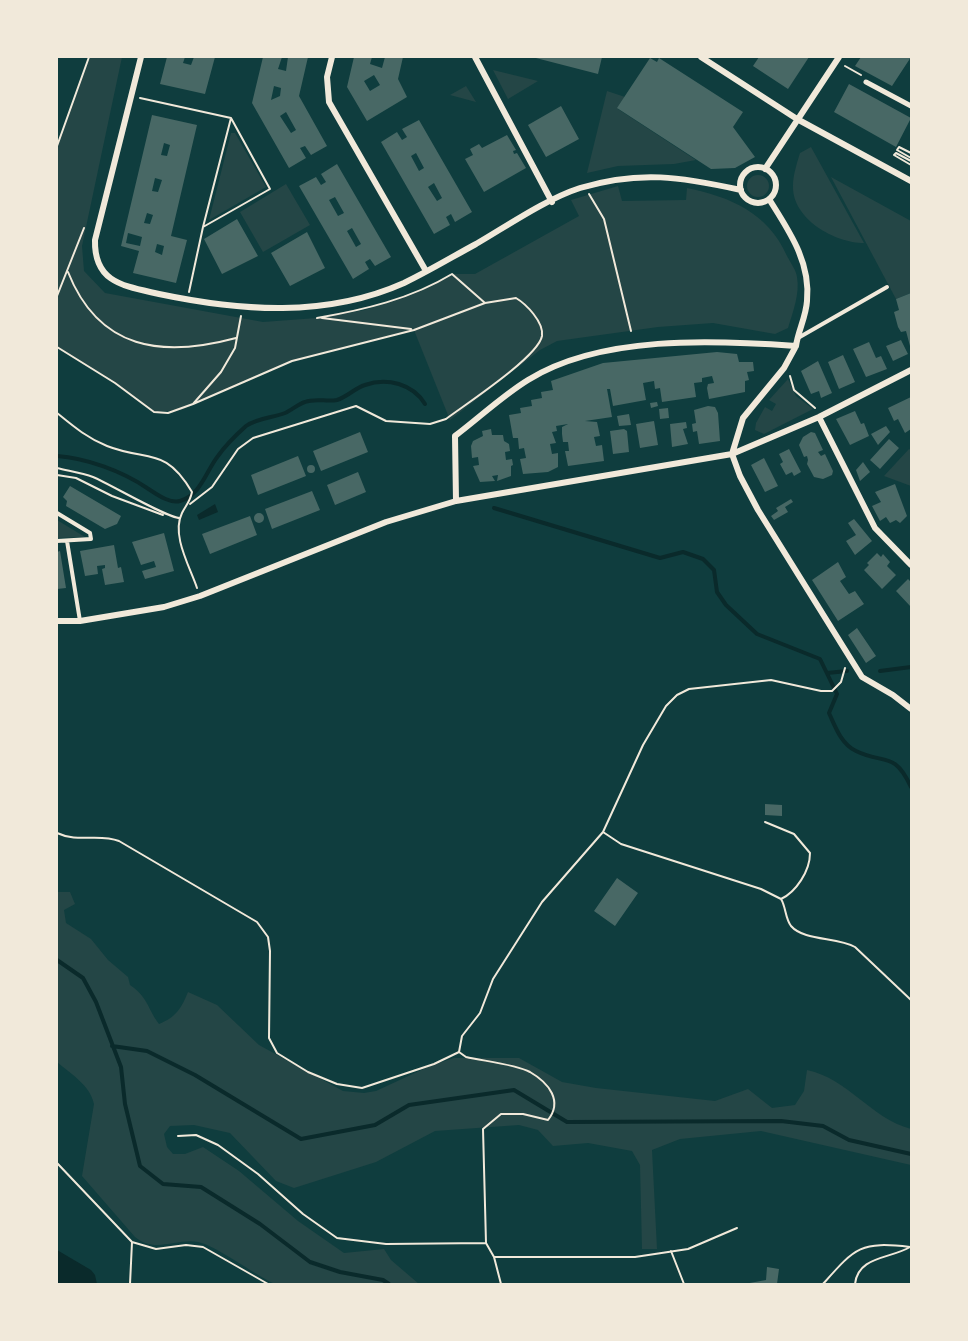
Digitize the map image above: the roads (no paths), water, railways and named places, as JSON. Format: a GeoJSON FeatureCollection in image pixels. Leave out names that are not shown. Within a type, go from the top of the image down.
{"type":"FeatureCollection","features":[{"type":"Feature","properties":{"kind":"street"},"geometry":{"type":"LineString","coordinates":[[141,57],[95,240],[95,251],[101,268],[113,281],[187,300],[259,309],[309,307],[372,295],[426,271],[577,189],[634,176],[684,179],[741,190],[752,202],[769,199]]}},
{"type":"Feature","properties":{"kind":"street"},"geometry":{"type":"LineString","coordinates":[[332,57],[327,77],[330,102],[426,271]]}},
{"type":"Feature","properties":{"kind":"street"},"geometry":{"type":"LineString","coordinates":[[475,57],[552,202]]}},
{"type":"Feature","properties":{"kind":"street"},"geometry":{"type":"LineString","coordinates":[[701,57],[797,118],[911,181]]}},
{"type":"Feature","properties":{"kind":"street"},"geometry":{"type":"LineString","coordinates":[[765,169],[839,57]]}},
{"type":"Feature","properties":{"kind":"street"},"geometry":{"type":"LineString","coordinates":[[866,82],[911,106]]}},
{"type":"Feature","properties":{"kind":"street"},"geometry":{"type":"LineString","coordinates":[[741,190],[744,174],[754,168],[765,169],[776,183],[769,199]]}},
{"type":"Feature","properties":{"kind":"street"},"geometry":{"type":"LineString","coordinates":[[769,199],[796,242],[804,263],[808,284],[807,304],[796,346],[784,368],[743,418],[732,454],[740,476],[758,510],[862,677],[893,695],[911,709]]}},
{"type":"Feature","properties":{"kind":"street"},"geometry":{"type":"LineString","coordinates":[[456,501],[455,436],[528,380],[587,355],[664,344],[723,341],[796,346]]}},
{"type":"Feature","properties":{"kind":"street"},"geometry":{"type":"LineString","coordinates":[[57,621],[80,621],[138,613],[200,596],[386,522],[456,501],[732,454],[819,417],[911,370]]}},
{"type":"Feature","properties":{"kind":"street"},"geometry":{"type":"LineString","coordinates":[[819,417],[875,528],[911,565]]}},
{"type":"Feature","properties":{"kind":"lane"},"geometry":{"type":"LineString","coordinates":[[797,338],[887,287]]}},
{"type":"Feature","properties":{"kind":"lane"},"geometry":{"type":"LineString","coordinates":[[57,513],[90,533],[91,539],[57,541]]}},
{"type":"Feature","properties":{"kind":"lane"},"geometry":{"type":"LineString","coordinates":[[67,541],[80,621]]}},
{"type":"Feature","properties":{"kind":"waterway"},"geometry":{"type":"LineString","coordinates":[[57,456],[80,459],[104,466],[167,500],[176,502],[193,494],[224,448],[246,426],[255,421],[285,413],[309,401],[337,400],[361,386],[382,382],[407,387],[414,391],[425,404]]}},
{"type":"Feature","properties":{"kind":"waterway"},"geometry":{"type":"LineString","coordinates":[[494,508],[660,558],[683,552],[703,559],[714,570],[717,592],[726,605],[757,634],[820,659],[837,694],[829,713],[842,739],[856,751],[894,763],[905,775],[911,787]]}},
{"type":"Feature","properties":{"kind":"waterway"},"geometry":{"type":"LineString","coordinates":[[880,671],[911,667]]}},
{"type":"Feature","properties":{"kind":"waterway"},"geometry":{"type":"LineString","coordinates":[[827,673],[847,671]]}},
{"type":"Feature","properties":{"kind":"waterway"},"geometry":{"type":"LineString","coordinates":[[57,960],[83,978],[96,1002],[121,1067],[125,1104],[140,1166],[163,1184],[201,1187],[260,1224],[310,1262],[340,1272],[383,1280],[389,1284]]}},
{"type":"Feature","properties":{"kind":"waterway"},"geometry":{"type":"LineString","coordinates":[[112,1046],[147,1051],[195,1075],[301,1139],[375,1125],[409,1105],[514,1090],[567,1122],[781,1121],[823,1126],[849,1140],[911,1154]]}}]}
